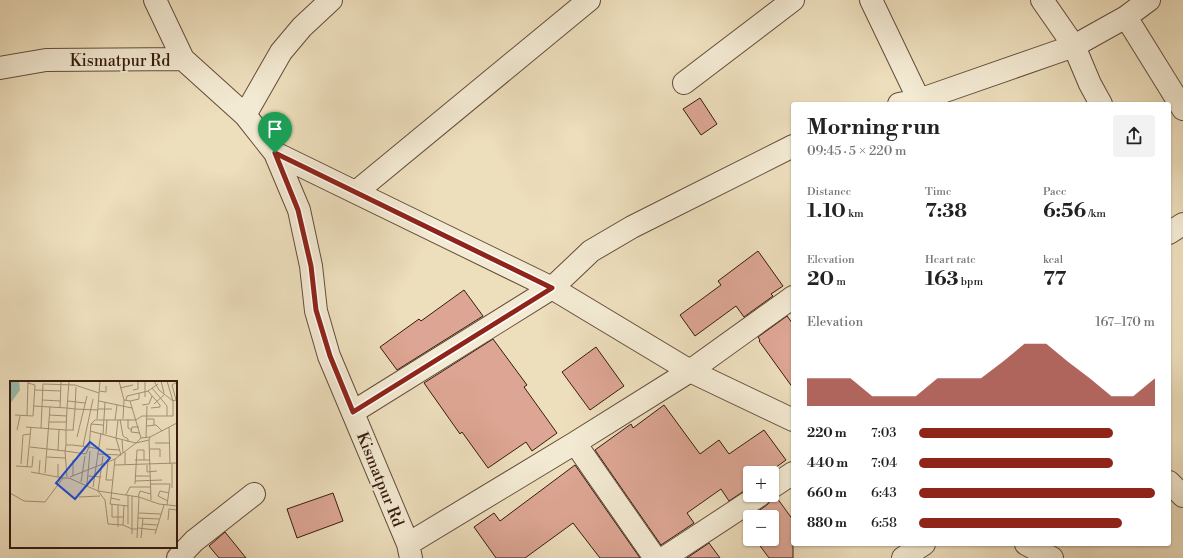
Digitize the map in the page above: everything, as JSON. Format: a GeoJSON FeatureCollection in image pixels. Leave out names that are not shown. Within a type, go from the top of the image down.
{"type":"FeatureCollection","features":[{"type":"Feature","properties":{"kind":"street"},"geometry":{"type":"LineString","coordinates":[[155,0],[184,59]]}},
{"type":"Feature","properties":{"kind":"street"},"geometry":{"type":"LineString","coordinates":[[245,115],[282,52],[302,27],[331,0]]}},
{"type":"Feature","properties":{"kind":"street"},"geometry":{"type":"LineString","coordinates":[[356,192],[589,0]]}},
{"type":"Feature","properties":{"kind":"street"},"geometry":{"type":"LineString","coordinates":[[684,83],[793,0]]}},
{"type":"Feature","properties":{"kind":"street"},"geometry":{"type":"LineString","coordinates":[[872,0],[909,102],[1074,46],[1126,17],[1149,0]]}},
{"type":"Feature","properties":{"kind":"street"},"geometry":{"type":"LineString","coordinates":[[1042,0],[1074,46],[1090,84],[1100,102]]}},
{"type":"Feature","properties":{"kind":"street"},"geometry":{"type":"LineString","coordinates":[[1126,17],[1183,109]]}},
{"type":"Feature","properties":{"kind":"street","name":"Kismatpur Rd"},"geometry":{"type":"LineString","coordinates":[[0,68],[46,60],[184,59],[245,115],[275,153],[298,210],[311,266],[316,310],[330,356],[409,551]]}},
{"type":"Feature","properties":{"kind":"street"},"geometry":{"type":"LineString","coordinates":[[353,412],[552,288],[591,251],[632,227],[791,147]]}},
{"type":"Feature","properties":{"kind":"street"},"geometry":{"type":"LineString","coordinates":[[275,153],[552,288],[690,370],[791,419]]}},
{"type":"Feature","properties":{"kind":"street"},"geometry":{"type":"LineString","coordinates":[[409,551],[690,370],[791,298]]}},
{"type":"Feature","properties":{"kind":"street"},"geometry":{"type":"LineString","coordinates":[[575,444],[655,558]]}},
{"type":"Feature","properties":{"kind":"street"},"geometry":{"type":"LineString","coordinates":[[779,482],[791,474]]}},
{"type":"Feature","properties":{"kind":"street"},"geometry":{"type":"LineString","coordinates":[[1171,484],[1183,496]]}},
{"type":"Feature","properties":{"kind":"street"},"geometry":{"type":"LineString","coordinates":[[178,558],[194,541],[254,494]]}},
{"type":"Feature","properties":{"kind":"street"},"geometry":{"type":"LineString","coordinates":[[664,558],[749,502]]}},
{"type":"Feature","properties":{"kind":"street"},"geometry":{"type":"LineString","coordinates":[[904,558],[921,546]]}},
{"type":"Feature","properties":{"kind":"street"},"geometry":{"type":"LineString","coordinates":[[1030,546],[1052,558]]}},
{"type":"Feature","properties":{"kind":"building"},"geometry":{"type":"Polygon","coordinates":[[[700,98],[717,124],[701,135],[683,109],[700,98]]]}},
{"type":"Feature","properties":{"kind":"building"},"geometry":{"type":"Polygon","coordinates":[[[758,251],[783,286],[771,294],[773,296],[744,317],[736,306],[695,336],[680,315],[721,285],[718,281],[758,251]]]}},
{"type":"Feature","properties":{"kind":"building"},"geometry":{"type":"Polygon","coordinates":[[[464,290],[483,316],[397,370],[380,347],[419,319],[421,321],[464,290]]]}},
{"type":"Feature","properties":{"kind":"building"},"geometry":{"type":"Polygon","coordinates":[[[787,316],[791,321],[791,385],[759,341],[760,340],[758,337],[787,316]]]}},
{"type":"Feature","properties":{"kind":"building"},"geometry":{"type":"Polygon","coordinates":[[[493,339],[527,385],[524,387],[557,433],[532,451],[526,442],[488,468],[462,432],[460,434],[424,383],[493,339]]]}},
{"type":"Feature","properties":{"kind":"building"},"geometry":{"type":"Polygon","coordinates":[[[596,347],[624,386],[590,410],[562,372],[596,347]]]}},
{"type":"Feature","properties":{"kind":"building"},"geometry":{"type":"Polygon","coordinates":[[[664,405],[700,454],[719,440],[729,454],[764,430],[786,460],[778,466],[743,466],[743,492],[729,501],[721,489],[687,513],[694,523],[661,545],[595,450],[631,424],[633,428],[664,405]]]}},
{"type":"Feature","properties":{"kind":"building"},"geometry":{"type":"Polygon","coordinates":[[[575,465],[640,558],[600,558],[573,523],[525,558],[496,558],[474,527],[494,513],[500,521],[575,465]]]}},
{"type":"Feature","properties":{"kind":"building"},"geometry":{"type":"Polygon","coordinates":[[[333,493],[343,521],[297,538],[287,509],[333,493]]]}},
{"type":"Feature","properties":{"kind":"building"},"geometry":{"type":"Polygon","coordinates":[[[779,501],[791,517],[791,546],[793,546],[793,558],[769,558],[760,546],[779,546],[779,510],[760,510],[770,502],[779,502],[779,501]]]}},
{"type":"Feature","properties":{"kind":"building"},"geometry":{"type":"Polygon","coordinates":[[[225,532],[246,558],[219,558],[209,546],[225,532]]]}},
{"type":"Feature","properties":{"kind":"building"},"geometry":{"type":"Polygon","coordinates":[[[709,543],[720,558],[687,558],[709,543]]]}},
{"type":"Feature","properties":{"kind":"route"},"geometry":{"type":"LineString","coordinates":[[275,153],[356,192],[552,288],[353,412],[330,356],[316,310],[311,266],[298,210],[275,153]]}}]}
